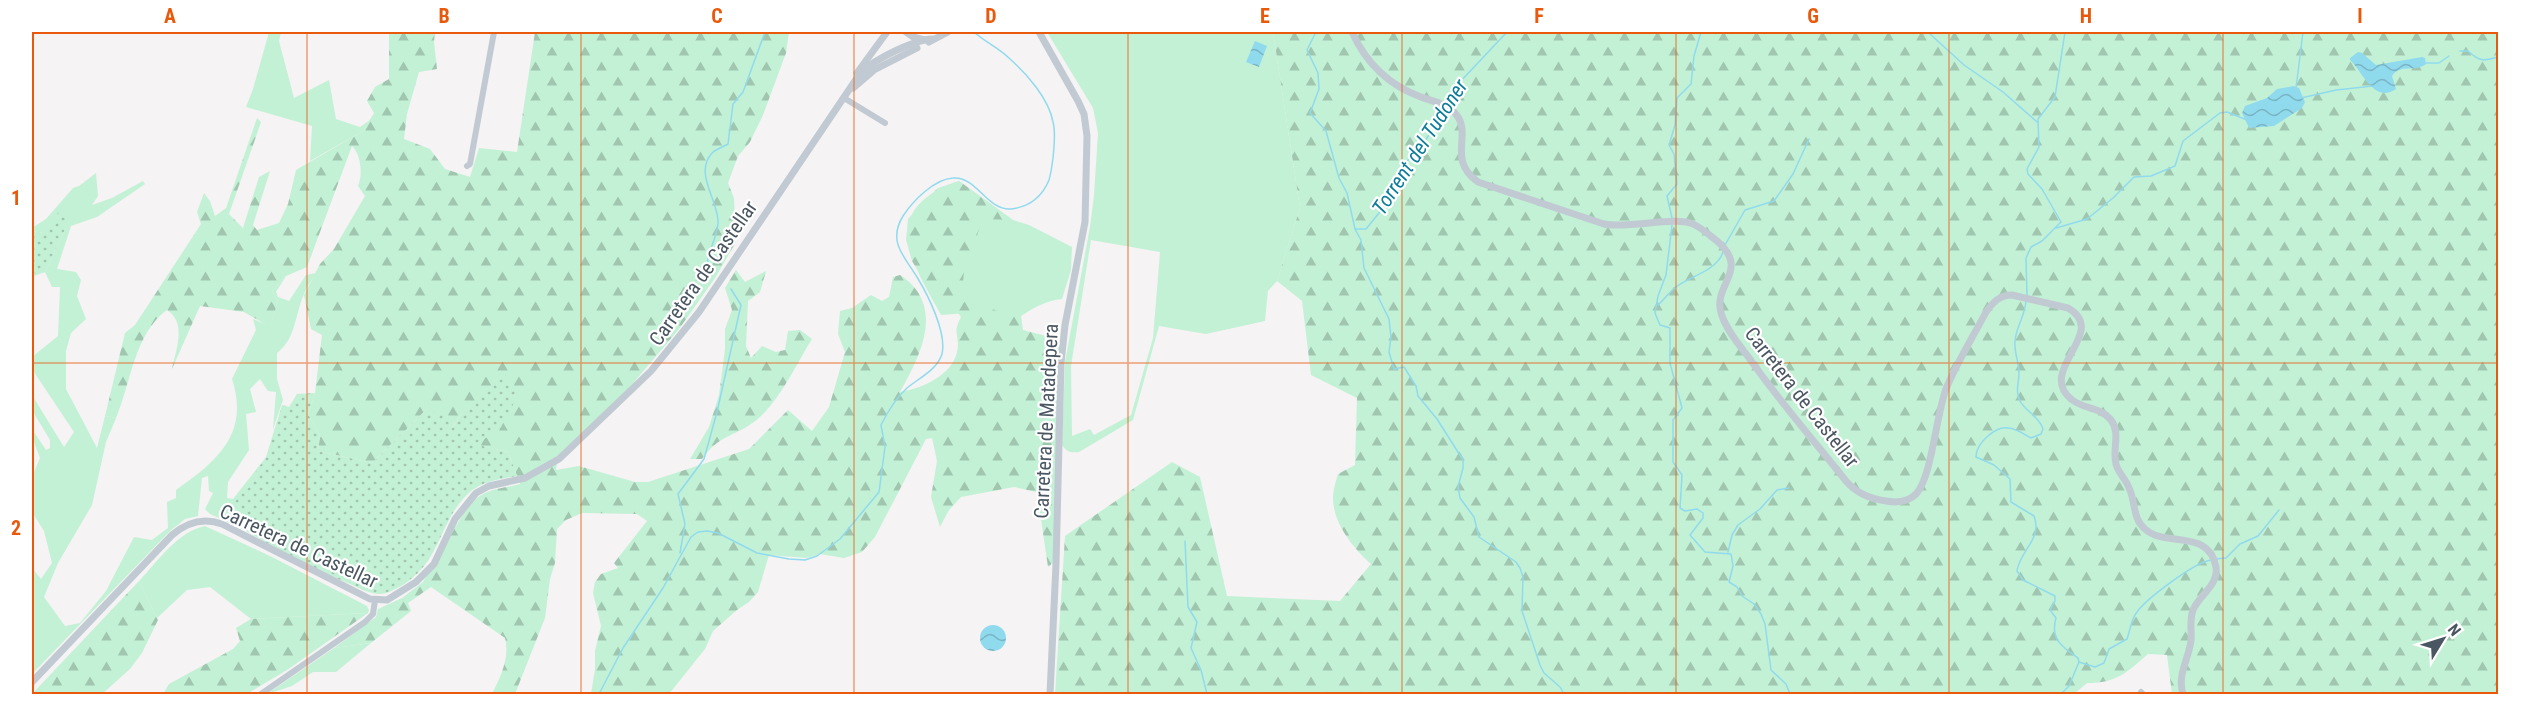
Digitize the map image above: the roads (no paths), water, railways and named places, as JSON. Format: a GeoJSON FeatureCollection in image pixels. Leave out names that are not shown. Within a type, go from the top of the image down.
{"type":"FeatureCollection","features":[{"type":"Feature","properties":{"kind":"street"},"geometry":{"type":"LineString","coordinates":[[467,166],[470,164],[494,32]]}},
{"type":"Feature","properties":{"kind":"street"},"geometry":{"type":"LineString","coordinates":[[853,82],[869,54],[887,32]]}},
{"type":"Feature","properties":{"kind":"street"},"geometry":{"type":"LineString","coordinates":[[906,32],[924,40]]}},
{"type":"Feature","properties":{"kind":"street"},"geometry":{"type":"LineString","coordinates":[[932,39],[948,32]]}},
{"type":"Feature","properties":{"kind":"street","name":"Carretera de Matadepera"},"geometry":{"type":"LineString","coordinates":[[1040,32],[1084,114],[1088,136],[1085,222],[1065,325],[1061,363],[1056,575],[1050,694]]}},
{"type":"Feature","properties":{"kind":"street","name":"Carretera de Castellar"},"geometry":{"type":"LineString","coordinates":[[1352,32],[1369,61],[1385,78],[1399,88],[1448,107],[1458,117],[1462,127],[1462,163],[1467,172],[1478,182],[1604,224],[1632,226],[1671,222],[1693,224],[1720,244],[1732,261],[1732,271],[1720,303],[1721,314],[1727,327],[1765,380],[1849,485],[1866,495],[1891,502],[1905,501],[1918,491],[1925,474],[1946,389],[1986,312],[1998,298],[2007,295],[2068,308],[2078,315],[2082,329],[2079,341],[2062,368],[2063,389],[2071,400],[2105,414],[2114,425],[2116,465],[2130,489],[2138,521],[2153,535],[2193,542],[2209,553],[2214,562],[2216,573],[2213,583],[2197,602],[2192,614],[2191,641],[2181,677],[2183,694]]}},
{"type":"Feature","properties":{"kind":"street","name":"Carretera de Castellar"},"geometry":{"type":"LineString","coordinates":[[32,682],[172,536],[196,521],[207,520],[222,524],[355,593],[375,600],[387,600],[399,594],[430,569],[454,519],[476,493],[489,486],[525,478],[554,463],[651,371],[699,312],[853,82],[867,67],[881,58],[924,40],[932,39]]}},
{"type":"Feature","properties":{"kind":"street","name":"Carretera de Castellar"},"geometry":{"type":"LineString","coordinates":[[845,96],[874,70],[932,39]]}},
{"type":"Feature","properties":{"kind":"street"},"geometry":{"type":"LineString","coordinates":[[881,42],[879,50],[881,58],[889,58],[911,51]]}},
{"type":"Feature","properties":{"kind":"street"},"geometry":{"type":"LineString","coordinates":[[845,96],[885,123]]}},
{"type":"Feature","properties":{"kind":"street"},"geometry":{"type":"LineString","coordinates":[[261,694],[365,622],[373,614],[375,600]]}},
{"type":"Feature","properties":{"kind":"water"},"geometry":{"type":"Polygon","coordinates":[[[1255,41],[1267,46],[1259,67],[1246,62],[1255,41]]]}},
{"type":"Feature","properties":{"kind":"water"},"geometry":{"type":"Polygon","coordinates":[[[2358,52],[2376,65],[2422,57],[2425,58],[2426,64],[2422,67],[2396,72],[2392,76],[2396,89],[2388,93],[2381,92],[2370,85],[2350,60],[2358,52]]]}},
{"type":"Feature","properties":{"kind":"water"},"geometry":{"type":"Polygon","coordinates":[[[2294,86],[2299,88],[2305,102],[2302,108],[2274,126],[2249,128],[2242,113],[2245,106],[2267,98],[2277,89],[2294,86]]]}},
{"type":"Feature","properties":{"kind":"water"},"geometry":{"type":"Polygon","coordinates":[[[993,625],[1002,629],[1006,638],[1002,647],[993,651],[984,647],[980,638],[984,629],[993,625]]]}},
{"type":"Feature","properties":{"kind":"waterway"},"geometry":{"type":"LineString","coordinates":[[709,275],[707,266],[718,224],[718,215],[706,179],[707,161],[712,153],[728,144],[733,104],[743,92],[765,32]]}},
{"type":"Feature","properties":{"kind":"waterway"},"geometry":{"type":"LineString","coordinates":[[599,694],[623,648],[663,588],[691,537],[698,532],[718,533],[757,553],[805,560],[817,556],[840,539],[879,492],[885,447],[881,425],[903,392],[940,360],[943,345],[931,304],[903,256],[897,241],[903,216],[912,204],[931,187],[953,178],[969,182],[995,205],[1003,208],[1018,208],[1039,196],[1051,172],[1054,131],[1047,105],[1030,79],[1017,65],[974,32]]}},
{"type":"Feature","properties":{"kind":"waterway"},"geometry":{"type":"LineString","coordinates":[[1316,32],[1307,50],[1318,73],[1319,89],[1310,113],[1326,131],[1339,178],[1347,193],[1355,229],[1361,240],[1364,268],[1389,319],[1391,337],[1389,352],[1394,369],[1404,367],[1416,386],[1418,396],[1437,419],[1463,460],[1458,487],[1460,498],[1474,517],[1479,537],[1516,562],[1520,568],[1523,577],[1522,611],[1540,665],[1544,673],[1560,687],[1564,694]]}},
{"type":"Feature","properties":{"kind":"waterway","name":"Torrent del Tudoner"},"geometry":{"type":"LineString","coordinates":[[1448,105],[1459,83],[1507,32]]}},
{"type":"Feature","properties":{"kind":"waterway"},"geometry":{"type":"LineString","coordinates":[[1672,218],[1667,196],[1677,184],[1674,154],[1669,145],[1675,125],[1677,98],[1691,84],[1694,56],[1701,32]]}},
{"type":"Feature","properties":{"kind":"waterway"},"geometry":{"type":"LineString","coordinates":[[2027,296],[2026,258],[2031,247],[2042,241],[2061,222],[2042,189],[2028,174],[2027,169],[2039,147],[2038,119],[2055,97],[2065,32]]}},
{"type":"Feature","properties":{"kind":"waterway"},"geometry":{"type":"LineString","coordinates":[[2296,88],[2303,32]]}},
{"type":"Feature","properties":{"kind":"waterway"},"geometry":{"type":"LineString","coordinates":[[1929,33],[1964,65],[2003,92],[2037,122]]}},
{"type":"Feature","properties":{"kind":"waterway"},"geometry":{"type":"LineString","coordinates":[[2460,51],[2468,51],[2482,60],[2498,57]]}},
{"type":"Feature","properties":{"kind":"waterway"},"geometry":{"type":"LineString","coordinates":[[2426,63],[2439,63],[2449,56]]}},
{"type":"Feature","properties":{"kind":"waterway"},"geometry":{"type":"LineString","coordinates":[[2301,98],[2336,90],[2373,86]]}},
{"type":"Feature","properties":{"kind":"waterway","name":"Torrent del Tudoner"},"geometry":{"type":"LineString","coordinates":[[1355,229],[1366,229],[1387,203],[1406,162],[1420,149],[1445,109]]}},
{"type":"Feature","properties":{"kind":"waterway"},"geometry":{"type":"LineString","coordinates":[[2056,228],[2087,219],[2134,177],[2151,176],[2175,166],[2183,141],[2220,113],[2227,112],[2247,120]]}},
{"type":"Feature","properties":{"kind":"waterway"},"geometry":{"type":"LineString","coordinates":[[1725,245],[1745,210],[1774,201],[1793,174],[1809,139]]}},
{"type":"Feature","properties":{"kind":"waterway"},"geometry":{"type":"LineString","coordinates":[[1672,225],[1666,275],[1658,296],[1655,313],[1660,325],[1670,328],[1670,363],[1682,408],[1673,420],[1673,462],[1682,475],[1680,508],[1685,511],[1697,509],[1703,513],[1703,518],[1690,535],[1705,552],[1731,554],[1733,566],[1729,582],[1737,587],[1742,596],[1754,604],[1761,614],[1765,624],[1771,670],[1786,684],[1790,694]]}},
{"type":"Feature","properties":{"kind":"waterway"},"geometry":{"type":"LineString","coordinates":[[1658,305],[1676,287],[1709,269],[1720,259],[1723,252]]}},
{"type":"Feature","properties":{"kind":"waterway"},"geometry":{"type":"LineString","coordinates":[[680,553],[685,524],[678,494],[704,459],[717,412],[741,305],[731,289]]}},
{"type":"Feature","properties":{"kind":"waterway"},"geometry":{"type":"LineString","coordinates":[[2026,301],[2015,341],[2019,373],[2018,394],[2020,401],[2039,421],[2043,429],[2041,434],[2031,438],[2012,429],[1998,429],[1983,441],[1976,457],[1994,465],[2010,479],[2011,502],[2034,516],[2036,531],[2017,571],[2023,580],[2055,596],[2050,610],[2056,618],[2056,637],[2062,646],[2078,658],[2079,662]]}},
{"type":"Feature","properties":{"kind":"waterway"},"geometry":{"type":"LineString","coordinates":[[1728,552],[1732,535],[1738,525],[1760,509],[1777,490],[1789,488]]}},
{"type":"Feature","properties":{"kind":"waterway"},"geometry":{"type":"LineString","coordinates":[[2215,559],[2226,558],[2240,544],[2258,536],[2279,510]]}},
{"type":"Feature","properties":{"kind":"waterway"},"geometry":{"type":"LineString","coordinates":[[1185,541],[1188,607],[1197,622],[1191,648],[1201,670],[1207,694]]}},
{"type":"Feature","properties":{"kind":"waterway"},"geometry":{"type":"LineString","coordinates":[[2061,694],[2069,686],[2079,662],[2095,667],[2104,663],[2109,649],[2127,639],[2133,618],[2142,606],[2183,574],[2211,560]]}}]}
